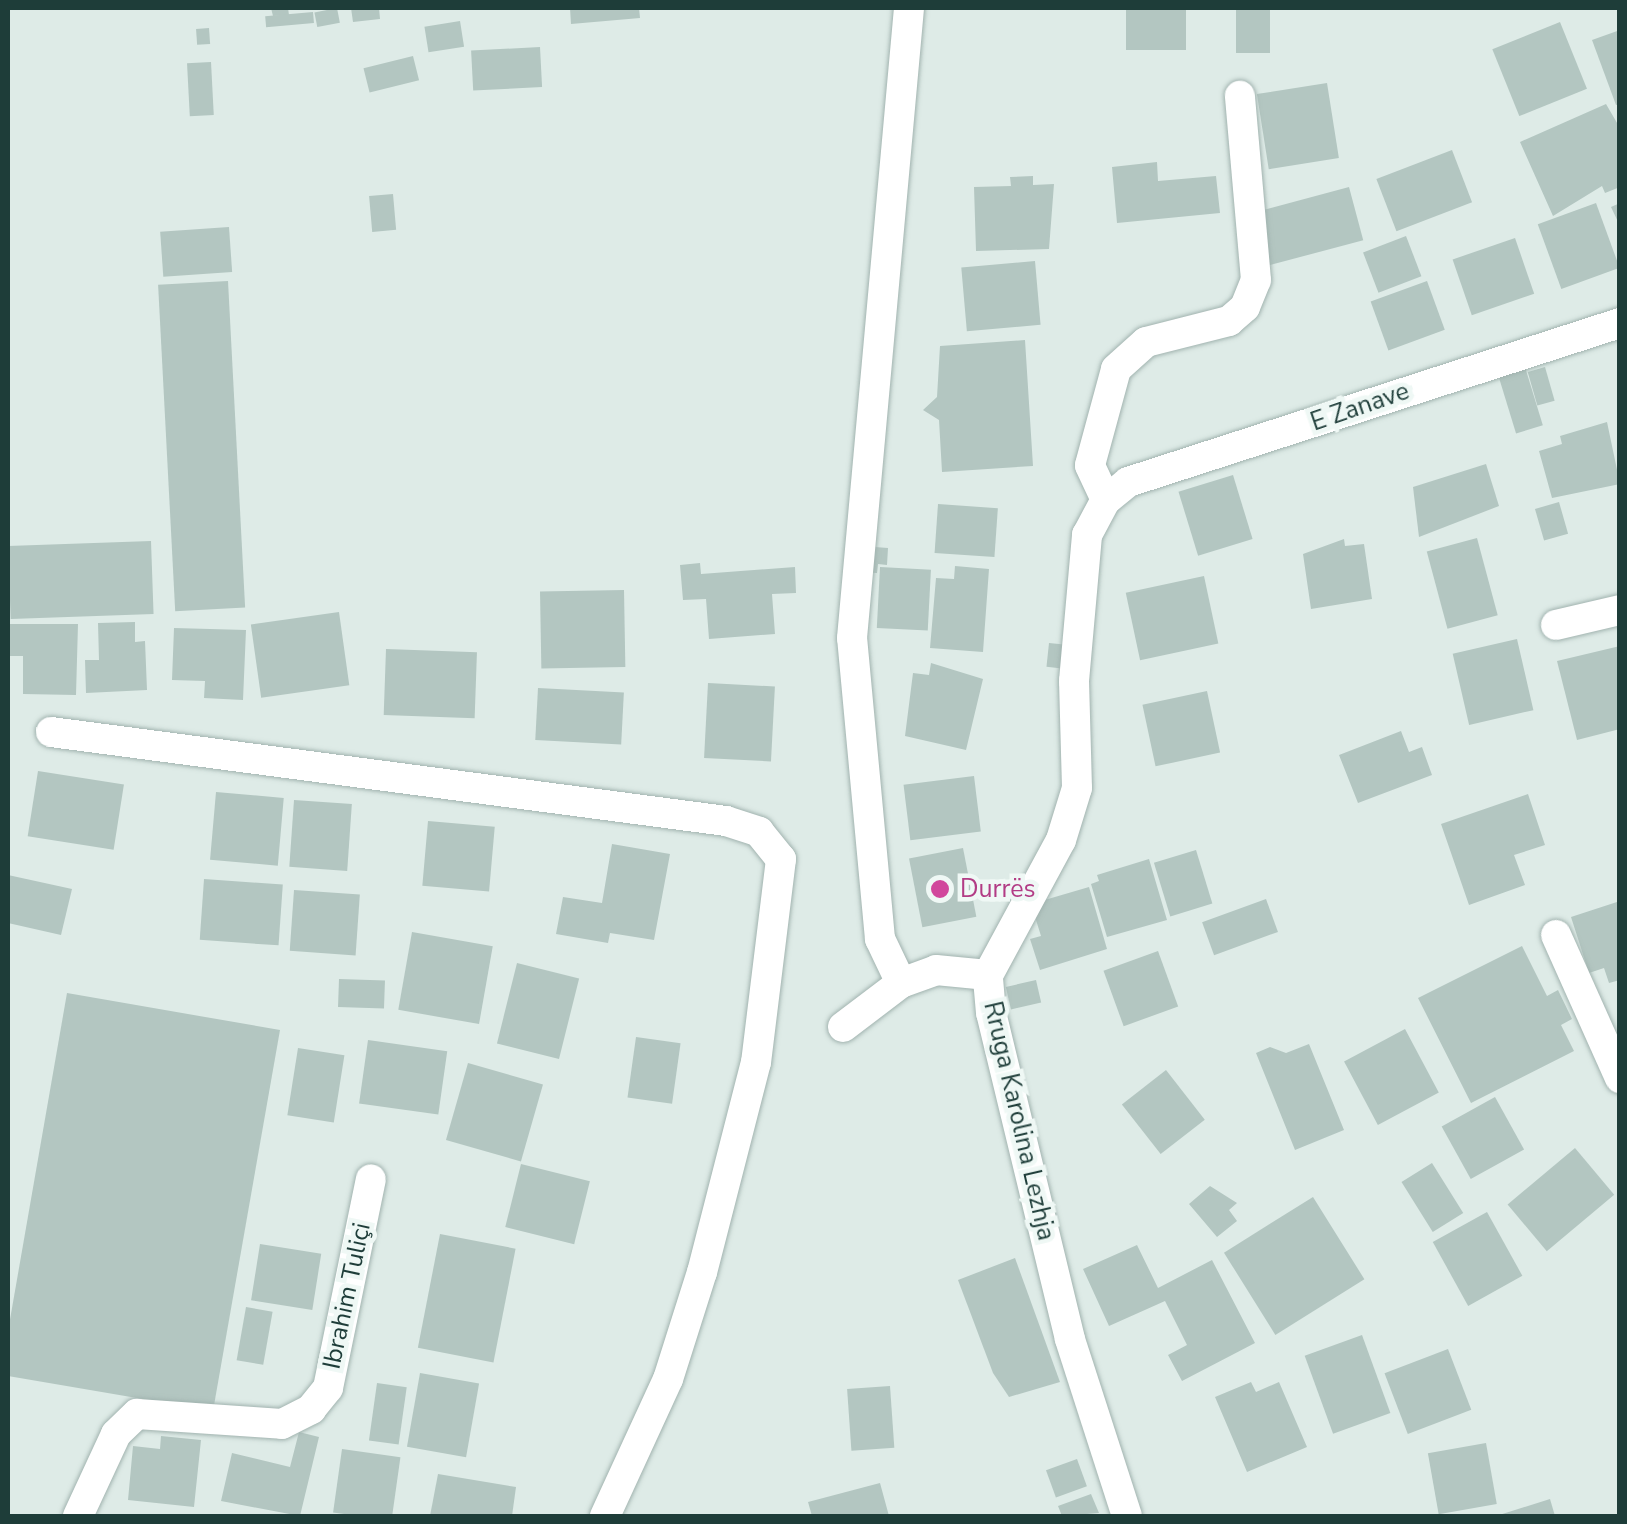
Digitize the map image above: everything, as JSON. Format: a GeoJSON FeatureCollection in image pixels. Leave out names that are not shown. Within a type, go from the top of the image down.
{"type":"FeatureCollection","features":[{"type":"Feature","properties":{"kind":"street"},"geometry":{"type":"LineString","coordinates":[[900,983],[880,938],[852,638],[909,8]]}},
{"type":"Feature","properties":{"kind":"street"},"geometry":{"type":"LineString","coordinates":[[1106,500],[1090,465],[1116,369],[1146,342],[1229,321],[1245,307],[1256,280],[1240,96]]}},
{"type":"Feature","properties":{"kind":"street","name":"E Zanave"},"geometry":{"type":"LineString","coordinates":[[1106,500],[1128,482],[1620,323]]}},
{"type":"Feature","properties":{"kind":"street","name":"Rruga Karolina Lezhja"},"geometry":{"type":"LineString","coordinates":[[1106,500],[1087,536],[1074,681],[1077,788],[1061,840],[988,975],[992,1014],[1070,1339],[1127,1516]]}},
{"type":"Feature","properties":{"kind":"street"},"geometry":{"type":"LineString","coordinates":[[1556,625],[1620,610]]}},
{"type":"Feature","properties":{"kind":"street"},"geometry":{"type":"LineString","coordinates":[[51,732],[726,821],[760,832],[780,858],[756,1062],[702,1272],[668,1380],[605,1516]]}},
{"type":"Feature","properties":{"kind":"street"},"geometry":{"type":"LineString","coordinates":[[1556,935],[1620,1078]]}},
{"type":"Feature","properties":{"kind":"street"},"geometry":{"type":"LineString","coordinates":[[843,1027],[900,983],[936,970],[988,975]]}},
{"type":"Feature","properties":{"kind":"street","name":"Ibrahim Tuliçi"},"geometry":{"type":"LineString","coordinates":[[78,1516],[116,1434],[137,1414],[282,1424],[310,1409],[328,1388],[371,1178]]}},
{"type":"Feature","properties":{"kind":"building"},"geometry":{"type":"Polygon","coordinates":[[[271,8],[288,8],[289,15],[273,16],[271,8]]]}},
{"type":"Feature","properties":{"kind":"building"},"geometry":{"type":"Polygon","coordinates":[[[337,8],[340,23],[317,27],[314,12],[337,8]]]}},
{"type":"Feature","properties":{"kind":"building"},"geometry":{"type":"Polygon","coordinates":[[[351,8],[379,8],[380,19],[353,22],[351,8]]]}},
{"type":"Feature","properties":{"kind":"building"},"geometry":{"type":"Polygon","coordinates":[[[570,8],[639,8],[640,18],[571,24],[570,8]]]}},
{"type":"Feature","properties":{"kind":"building"},"geometry":{"type":"Polygon","coordinates":[[[1126,8],[1186,8],[1186,50],[1126,50],[1126,8]]]}},
{"type":"Feature","properties":{"kind":"building"},"geometry":{"type":"Polygon","coordinates":[[[1236,8],[1270,8],[1270,53],[1236,53],[1236,8]]]}},
{"type":"Feature","properties":{"kind":"building"},"geometry":{"type":"Polygon","coordinates":[[[313,12],[314,23],[266,27],[265,16],[313,12]]]}},
{"type":"Feature","properties":{"kind":"building"},"geometry":{"type":"Polygon","coordinates":[[[460,21],[464,47],[429,52],[424,27],[460,21]]]}},
{"type":"Feature","properties":{"kind":"building"},"geometry":{"type":"Polygon","coordinates":[[[1560,22],[1587,89],[1519,116],[1492,49],[1560,22]]]}},
{"type":"Feature","properties":{"kind":"building"},"geometry":{"type":"Polygon","coordinates":[[[209,28],[210,44],[197,45],[196,29],[209,28]]]}},
{"type":"Feature","properties":{"kind":"building"},"geometry":{"type":"Polygon","coordinates":[[[1620,30],[1620,104],[1616,105],[1592,40],[1620,30]]]}},
{"type":"Feature","properties":{"kind":"building"},"geometry":{"type":"Polygon","coordinates":[[[540,47],[542,87],[473,91],[471,51],[540,47]]]}},
{"type":"Feature","properties":{"kind":"building"},"geometry":{"type":"Polygon","coordinates":[[[413,56],[419,80],[370,93],[364,68],[413,56]]]}},
{"type":"Feature","properties":{"kind":"building"},"geometry":{"type":"Polygon","coordinates":[[[211,62],[214,115],[190,116],[187,63],[211,62]]]}},
{"type":"Feature","properties":{"kind":"building"},"geometry":{"type":"Polygon","coordinates":[[[1327,83],[1339,158],[1269,169],[1257,94],[1327,83]]]}},
{"type":"Feature","properties":{"kind":"building"},"geometry":{"type":"Polygon","coordinates":[[[1606,104],[1620,128],[1620,187],[1605,193],[1602,186],[1553,216],[1520,142],[1606,104]]]}},
{"type":"Feature","properties":{"kind":"building"},"geometry":{"type":"Polygon","coordinates":[[[1452,150],[1472,202],[1396,231],[1376,179],[1452,150]]]}},
{"type":"Feature","properties":{"kind":"building"},"geometry":{"type":"Polygon","coordinates":[[[1157,162],[1158,181],[1216,176],[1220,213],[1117,223],[1112,167],[1157,162]]]}},
{"type":"Feature","properties":{"kind":"building"},"geometry":{"type":"Polygon","coordinates":[[[1033,176],[1033,185],[1054,184],[1049,249],[976,251],[974,187],[1011,186],[1010,177],[1033,176]]]}},
{"type":"Feature","properties":{"kind":"building"},"geometry":{"type":"Polygon","coordinates":[[[1349,187],[1363,240],[1268,266],[1253,213],[1349,187]]]}},
{"type":"Feature","properties":{"kind":"building"},"geometry":{"type":"Polygon","coordinates":[[[393,194],[396,230],[372,232],[369,196],[393,194]]]}},
{"type":"Feature","properties":{"kind":"building"},"geometry":{"type":"Polygon","coordinates":[[[1596,203],[1620,268],[1561,289],[1538,224],[1596,203]]]}},
{"type":"Feature","properties":{"kind":"building"},"geometry":{"type":"Polygon","coordinates":[[[1620,203],[1620,226],[1611,207],[1620,203]]]}},
{"type":"Feature","properties":{"kind":"building"},"geometry":{"type":"Polygon","coordinates":[[[229,227],[232,272],[163,277],[160,232],[229,227]]]}},
{"type":"Feature","properties":{"kind":"building"},"geometry":{"type":"Polygon","coordinates":[[[1406,236],[1421,276],[1378,293],[1363,252],[1406,236]]]}},
{"type":"Feature","properties":{"kind":"building"},"geometry":{"type":"Polygon","coordinates":[[[1515,238],[1534,294],[1472,315],[1453,259],[1515,238]]]}},
{"type":"Feature","properties":{"kind":"building"},"geometry":{"type":"Polygon","coordinates":[[[1035,261],[1041,325],[967,331],[961,267],[1035,261]]]}},
{"type":"Feature","properties":{"kind":"building"},"geometry":{"type":"Polygon","coordinates":[[[228,281],[245,608],[175,611],[158,285],[228,281]]]}},
{"type":"Feature","properties":{"kind":"building"},"geometry":{"type":"Polygon","coordinates":[[[1427,281],[1445,330],[1388,350],[1371,302],[1427,281]]]}},
{"type":"Feature","properties":{"kind":"building"},"geometry":{"type":"Polygon","coordinates":[[[1025,340],[1033,466],[942,472],[939,420],[923,410],[937,397],[940,346],[1025,340]]]}},
{"type":"Feature","properties":{"kind":"building"},"geometry":{"type":"Polygon","coordinates":[[[1525,367],[1543,425],[1516,434],[1498,375],[1525,367]]]}},
{"type":"Feature","properties":{"kind":"building"},"geometry":{"type":"Polygon","coordinates":[[[1545,367],[1555,401],[1537,406],[1528,372],[1545,367]]]}},
{"type":"Feature","properties":{"kind":"building"},"geometry":{"type":"Polygon","coordinates":[[[1607,422],[1620,484],[1552,498],[1539,451],[1562,444],[1560,436],[1607,422]]]}},
{"type":"Feature","properties":{"kind":"building"},"geometry":{"type":"Polygon","coordinates":[[[1486,464],[1499,506],[1419,537],[1413,487],[1486,464]]]}},
{"type":"Feature","properties":{"kind":"building"},"geometry":{"type":"Polygon","coordinates":[[[1233,475],[1253,539],[1198,556],[1178,492],[1233,475]]]}},
{"type":"Feature","properties":{"kind":"building"},"geometry":{"type":"Polygon","coordinates":[[[1559,502],[1568,534],[1544,541],[1535,509],[1559,502]]]}},
{"type":"Feature","properties":{"kind":"building"},"geometry":{"type":"Polygon","coordinates":[[[938,504],[998,508],[994,557],[935,553],[938,504]]]}},
{"type":"Feature","properties":{"kind":"building"},"geometry":{"type":"Polygon","coordinates":[[[1477,538],[1498,615],[1447,629],[1427,551],[1477,538]]]}},
{"type":"Feature","properties":{"kind":"building"},"geometry":{"type":"Polygon","coordinates":[[[1344,539],[1345,546],[1364,544],[1372,599],[1311,609],[1303,554],[1344,539]]]}},
{"type":"Feature","properties":{"kind":"building"},"geometry":{"type":"Polygon","coordinates":[[[151,541],[154,614],[11,619],[8,546],[151,541]]]}},
{"type":"Feature","properties":{"kind":"building"},"geometry":{"type":"Polygon","coordinates":[[[861,546],[888,548],[887,565],[878,564],[877,573],[860,572],[861,546]]]}},
{"type":"Feature","properties":{"kind":"building"},"geometry":{"type":"Polygon","coordinates":[[[700,563],[701,574],[795,567],[796,593],[772,594],[775,634],[709,639],[706,599],[683,600],[680,565],[700,563]]]}},
{"type":"Feature","properties":{"kind":"building"},"geometry":{"type":"Polygon","coordinates":[[[955,566],[989,569],[983,652],[930,648],[936,578],[954,579],[955,566]]]}},
{"type":"Feature","properties":{"kind":"building"},"geometry":{"type":"Polygon","coordinates":[[[880,567],[931,570],[928,631],[877,628],[880,567]]]}},
{"type":"Feature","properties":{"kind":"building"},"geometry":{"type":"Polygon","coordinates":[[[1204,576],[1218,643],[1140,660],[1126,593],[1204,576]]]}},
{"type":"Feature","properties":{"kind":"building"},"geometry":{"type":"Polygon","coordinates":[[[624,590],[625,667],[541,668],[540,591],[624,590]]]}},
{"type":"Feature","properties":{"kind":"building"},"geometry":{"type":"Polygon","coordinates":[[[339,612],[349,685],[261,698],[251,624],[339,612]]]}},
{"type":"Feature","properties":{"kind":"building"},"geometry":{"type":"Polygon","coordinates":[[[135,622],[135,642],[145,641],[147,690],[86,693],[85,660],[99,660],[98,623],[135,622]]]}},
{"type":"Feature","properties":{"kind":"building"},"geometry":{"type":"Polygon","coordinates":[[[9,624],[78,624],[76,695],[23,694],[23,656],[9,656],[9,624]]]}},
{"type":"Feature","properties":{"kind":"building"},"geometry":{"type":"Polygon","coordinates":[[[174,628],[246,630],[243,700],[204,698],[205,681],[172,680],[174,628]]]}},
{"type":"Feature","properties":{"kind":"building"},"geometry":{"type":"Polygon","coordinates":[[[1517,639],[1533,710],[1469,725],[1453,654],[1517,639]]]}},
{"type":"Feature","properties":{"kind":"building"},"geometry":{"type":"Polygon","coordinates":[[[1049,643],[1069,645],[1066,669],[1046,667],[1049,643]]]}},
{"type":"Feature","properties":{"kind":"building"},"geometry":{"type":"Polygon","coordinates":[[[1620,646],[1620,729],[1577,740],[1557,661],[1620,646]]]}},
{"type":"Feature","properties":{"kind":"building"},"geometry":{"type":"Polygon","coordinates":[[[386,649],[477,652],[475,718],[384,715],[386,649]]]}},
{"type":"Feature","properties":{"kind":"building"},"geometry":{"type":"Polygon","coordinates":[[[931,663],[983,679],[966,750],[905,736],[913,673],[929,675],[931,663]]]}},
{"type":"Feature","properties":{"kind":"building"},"geometry":{"type":"Polygon","coordinates":[[[708,683],[775,687],[771,761],[704,758],[708,683]]]}},
{"type":"Feature","properties":{"kind":"building"},"geometry":{"type":"Polygon","coordinates":[[[538,688],[624,693],[621,744],[535,740],[538,688]]]}},
{"type":"Feature","properties":{"kind":"building"},"geometry":{"type":"Polygon","coordinates":[[[1207,691],[1220,753],[1156,766],[1142,705],[1207,691]]]}},
{"type":"Feature","properties":{"kind":"building"},"geometry":{"type":"Polygon","coordinates":[[[1401,731],[1409,752],[1422,747],[1432,775],[1358,803],[1339,755],[1401,731]]]}},
{"type":"Feature","properties":{"kind":"building"},"geometry":{"type":"Polygon","coordinates":[[[38,771],[124,785],[114,850],[28,836],[38,771]]]}},
{"type":"Feature","properties":{"kind":"building"},"geometry":{"type":"Polygon","coordinates":[[[974,776],[981,832],[910,840],[904,785],[974,776]]]}},
{"type":"Feature","properties":{"kind":"building"},"geometry":{"type":"Polygon","coordinates":[[[216,792],[284,798],[278,866],[210,860],[216,792]]]}},
{"type":"Feature","properties":{"kind":"building"},"geometry":{"type":"Polygon","coordinates":[[[1528,794],[1545,845],[1514,855],[1525,885],[1469,905],[1441,824],[1528,794]]]}},
{"type":"Feature","properties":{"kind":"building"},"geometry":{"type":"Polygon","coordinates":[[[294,800],[352,804],[347,871],[289,867],[294,800]]]}},
{"type":"Feature","properties":{"kind":"building"},"geometry":{"type":"Polygon","coordinates":[[[428,821],[495,827],[489,892],[422,886],[428,821]]]}},
{"type":"Feature","properties":{"kind":"building"},"geometry":{"type":"Polygon","coordinates":[[[612,844],[670,854],[654,940],[610,933],[608,943],[556,934],[563,897],[602,903],[612,844]]]}},
{"type":"Feature","properties":{"kind":"building"},"geometry":{"type":"Polygon","coordinates":[[[963,848],[976,917],[922,927],[909,858],[963,848]]]}},
{"type":"Feature","properties":{"kind":"building"},"geometry":{"type":"Polygon","coordinates":[[[1196,850],[1212,904],[1170,916],[1154,863],[1196,850]]]}},
{"type":"Feature","properties":{"kind":"building"},"geometry":{"type":"Polygon","coordinates":[[[1149,859],[1167,920],[1107,937],[1091,884],[1099,881],[1097,875],[1149,859]]]}},
{"type":"Feature","properties":{"kind":"building"},"geometry":{"type":"Polygon","coordinates":[[[8,875],[72,889],[61,935],[8,923],[8,875]]]}},
{"type":"Feature","properties":{"kind":"building"},"geometry":{"type":"Polygon","coordinates":[[[204,879],[283,885],[279,945],[200,940],[204,879]]]}},
{"type":"Feature","properties":{"kind":"building"},"geometry":{"type":"Polygon","coordinates":[[[1089,887],[1107,949],[1040,970],[1030,939],[1041,936],[1031,904],[1089,887]]]}},
{"type":"Feature","properties":{"kind":"building"},"geometry":{"type":"Polygon","coordinates":[[[294,890],[360,895],[356,955],[290,951],[294,890]]]}},
{"type":"Feature","properties":{"kind":"building"},"geometry":{"type":"Polygon","coordinates":[[[1266,899],[1278,932],[1214,955],[1202,922],[1266,899]]]}},
{"type":"Feature","properties":{"kind":"building"},"geometry":{"type":"Polygon","coordinates":[[[1620,901],[1620,980],[1609,983],[1604,968],[1589,973],[1571,917],[1620,901]]]}},
{"type":"Feature","properties":{"kind":"building"},"geometry":{"type":"Polygon","coordinates":[[[412,932],[493,946],[479,1024],[398,1010],[412,932]]]}},
{"type":"Feature","properties":{"kind":"building"},"geometry":{"type":"Polygon","coordinates":[[[1522,946],[1547,996],[1558,990],[1572,1019],[1561,1025],[1574,1051],[1471,1103],[1418,998],[1522,946]]]}},
{"type":"Feature","properties":{"kind":"building"},"geometry":{"type":"Polygon","coordinates":[[[1158,951],[1178,1006],[1124,1026],[1103,971],[1158,951]]]}},
{"type":"Feature","properties":{"kind":"building"},"geometry":{"type":"Polygon","coordinates":[[[517,963],[579,978],[559,1059],[497,1044],[517,963]]]}},
{"type":"Feature","properties":{"kind":"building"},"geometry":{"type":"Polygon","coordinates":[[[339,979],[385,981],[384,1009],[338,1007],[339,979]]]}},
{"type":"Feature","properties":{"kind":"building"},"geometry":{"type":"Polygon","coordinates":[[[1036,980],[1041,1002],[1011,1009],[1006,987],[1036,980]]]}},
{"type":"Feature","properties":{"kind":"building"},"geometry":{"type":"Polygon","coordinates":[[[67,993],[280,1030],[213,1411],[8,1376],[8,1331],[67,993]]]}},
{"type":"Feature","properties":{"kind":"building"},"geometry":{"type":"Polygon","coordinates":[[[1405,1029],[1439,1093],[1378,1125],[1344,1061],[1405,1029]]]}},
{"type":"Feature","properties":{"kind":"building"},"geometry":{"type":"Polygon","coordinates":[[[636,1037],[681,1043],[672,1104],[628,1097],[636,1037]]]}},
{"type":"Feature","properties":{"kind":"building"},"geometry":{"type":"Polygon","coordinates":[[[368,1040],[447,1051],[438,1115],[359,1103],[368,1040]]]}},
{"type":"Feature","properties":{"kind":"building"},"geometry":{"type":"Polygon","coordinates":[[[1309,1044],[1344,1130],[1295,1150],[1256,1053],[1270,1047],[1286,1053],[1309,1044]]]}},
{"type":"Feature","properties":{"kind":"building"},"geometry":{"type":"Polygon","coordinates":[[[298,1048],[344,1055],[334,1123],[287,1115],[298,1048]]]}},
{"type":"Feature","properties":{"kind":"building"},"geometry":{"type":"Polygon","coordinates":[[[468,1063],[543,1084],[521,1161],[446,1140],[468,1063]]]}},
{"type":"Feature","properties":{"kind":"building"},"geometry":{"type":"Polygon","coordinates":[[[1166,1070],[1205,1120],[1161,1154],[1122,1104],[1166,1070]]]}},
{"type":"Feature","properties":{"kind":"building"},"geometry":{"type":"Polygon","coordinates":[[[1495,1097],[1524,1149],[1471,1179],[1442,1127],[1495,1097]]]}},
{"type":"Feature","properties":{"kind":"building"},"geometry":{"type":"Polygon","coordinates":[[[1575,1148],[1614,1195],[1547,1251],[1508,1205],[1575,1148]]]}},
{"type":"Feature","properties":{"kind":"building"},"geometry":{"type":"Polygon","coordinates":[[[1432,1163],[1463,1213],[1433,1232],[1401,1182],[1432,1163]]]}},
{"type":"Feature","properties":{"kind":"building"},"geometry":{"type":"Polygon","coordinates":[[[521,1164],[590,1181],[574,1244],[505,1227],[521,1164]]]}},
{"type":"Feature","properties":{"kind":"building"},"geometry":{"type":"Polygon","coordinates":[[[1210,1186],[1237,1203],[1229,1210],[1237,1221],[1217,1237],[1189,1204],[1210,1186]]]}},
{"type":"Feature","properties":{"kind":"building"},"geometry":{"type":"Polygon","coordinates":[[[1313,1197],[1364,1279],[1275,1335],[1224,1253],[1313,1197]]]}},
{"type":"Feature","properties":{"kind":"building"},"geometry":{"type":"Polygon","coordinates":[[[1487,1212],[1522,1276],[1468,1306],[1433,1242],[1487,1212]]]}},
{"type":"Feature","properties":{"kind":"building"},"geometry":{"type":"Polygon","coordinates":[[[440,1234],[516,1249],[493,1363],[418,1348],[440,1234]]]}},
{"type":"Feature","properties":{"kind":"building"},"geometry":{"type":"Polygon","coordinates":[[[260,1244],[321,1254],[312,1310],[251,1300],[260,1244]]]}},
{"type":"Feature","properties":{"kind":"building"},"geometry":{"type":"Polygon","coordinates":[[[1137,1245],[1158,1288],[1212,1260],[1255,1343],[1182,1381],[1168,1355],[1187,1345],[1165,1301],[1109,1326],[1083,1269],[1137,1245]]]}},
{"type":"Feature","properties":{"kind":"building"},"geometry":{"type":"Polygon","coordinates":[[[1015,1258],[1060,1382],[1009,1397],[993,1373],[958,1280],[1015,1258]]]}},
{"type":"Feature","properties":{"kind":"building"},"geometry":{"type":"Polygon","coordinates":[[[246,1307],[273,1312],[263,1365],[237,1360],[246,1307]]]}},
{"type":"Feature","properties":{"kind":"building"},"geometry":{"type":"Polygon","coordinates":[[[1362,1335],[1390,1413],[1333,1434],[1305,1356],[1362,1335]]]}},
{"type":"Feature","properties":{"kind":"building"},"geometry":{"type":"Polygon","coordinates":[[[1448,1349],[1471,1410],[1408,1434],[1385,1373],[1448,1349]]]}},
{"type":"Feature","properties":{"kind":"building"},"geometry":{"type":"Polygon","coordinates":[[[420,1373],[479,1383],[466,1457],[407,1447],[420,1373]]]}},
{"type":"Feature","properties":{"kind":"building"},"geometry":{"type":"Polygon","coordinates":[[[1251,1382],[1256,1392],[1279,1382],[1307,1447],[1247,1472],[1215,1397],[1251,1382]]]}},
{"type":"Feature","properties":{"kind":"building"},"geometry":{"type":"Polygon","coordinates":[[[377,1383],[407,1387],[399,1445],[369,1440],[377,1383]]]}},
{"type":"Feature","properties":{"kind":"building"},"geometry":{"type":"Polygon","coordinates":[[[890,1386],[894,1448],[851,1451],[847,1389],[890,1386]]]}},
{"type":"Feature","properties":{"kind":"building"},"geometry":{"type":"Polygon","coordinates":[[[299,1432],[319,1437],[300,1516],[221,1501],[232,1453],[290,1467],[299,1432]]]}},
{"type":"Feature","properties":{"kind":"building"},"geometry":{"type":"Polygon","coordinates":[[[161,1436],[201,1440],[194,1507],[128,1500],[133,1446],[160,1449],[161,1436]]]}},
{"type":"Feature","properties":{"kind":"building"},"geometry":{"type":"Polygon","coordinates":[[[1486,1443],[1497,1504],[1439,1514],[1428,1453],[1486,1443]]]}},
{"type":"Feature","properties":{"kind":"building"},"geometry":{"type":"Polygon","coordinates":[[[342,1449],[400,1457],[392,1516],[333,1512],[342,1449]]]}},
{"type":"Feature","properties":{"kind":"building"},"geometry":{"type":"Polygon","coordinates":[[[1077,1459],[1087,1486],[1056,1498],[1046,1470],[1077,1459]]]}},
{"type":"Feature","properties":{"kind":"building"},"geometry":{"type":"Polygon","coordinates":[[[438,1474],[516,1487],[512,1516],[430,1516],[438,1474]]]}},
{"type":"Feature","properties":{"kind":"building"},"geometry":{"type":"Polygon","coordinates":[[[880,1483],[889,1516],[812,1516],[808,1502],[880,1483]]]}},
{"type":"Feature","properties":{"kind":"building"},"geometry":{"type":"Polygon","coordinates":[[[1091,1494],[1099,1513],[1062,1516],[1058,1506],[1091,1494]]]}},
{"type":"Feature","properties":{"kind":"building"},"geometry":{"type":"Polygon","coordinates":[[[1550,1499],[1555,1516],[1496,1516],[1550,1499]]]}},
{"type":"Feature","properties":{"kind":"place","name":"Durrës"},"geometry":{"type":"Point","coordinates":[940,889]}}]}
